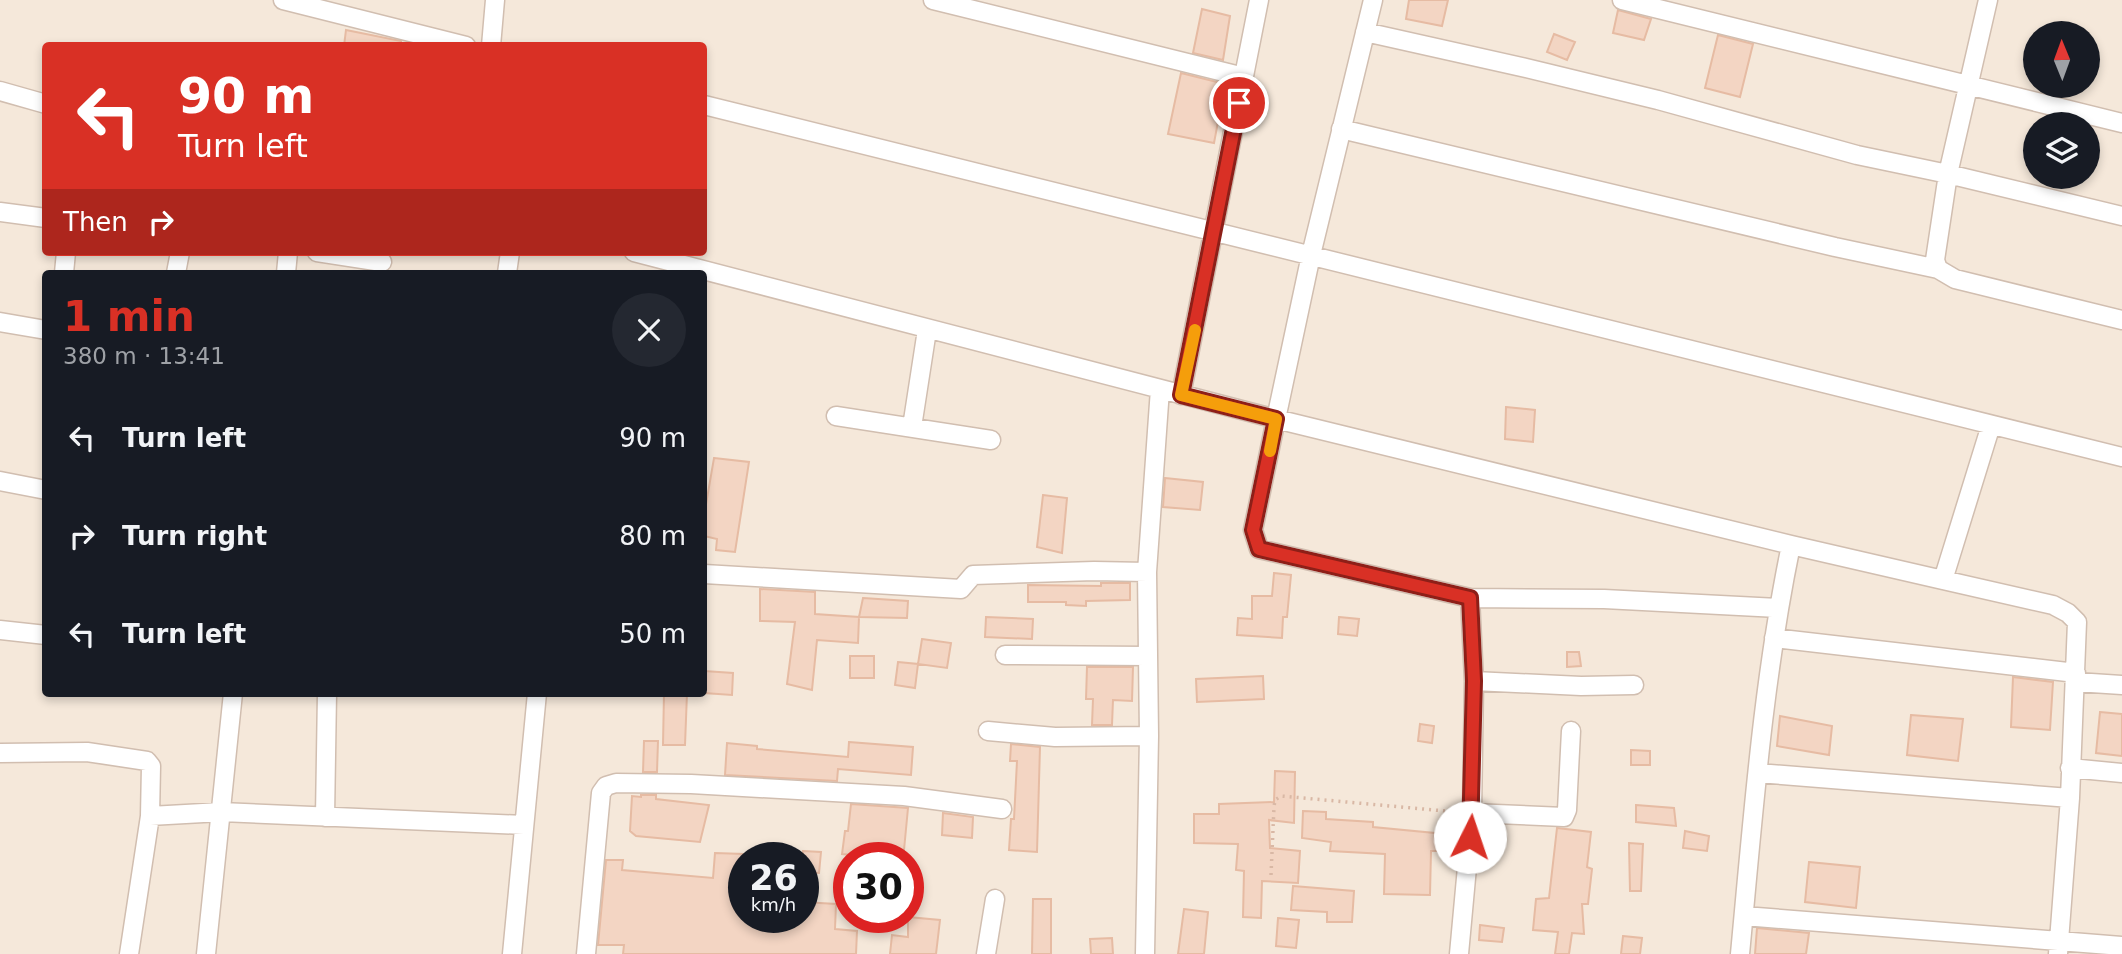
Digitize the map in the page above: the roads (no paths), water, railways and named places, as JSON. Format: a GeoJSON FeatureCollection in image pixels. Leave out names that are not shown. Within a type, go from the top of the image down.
{"type":"FeatureCollection","features":[{"type":"Feature","properties":{"kind":"street"},"geometry":{"type":"LineString","coordinates":[[283,0],[450,42]]}},
{"type":"Feature","properties":{"kind":"street"},"geometry":{"type":"LineString","coordinates":[[491,42],[495,0]]}},
{"type":"Feature","properties":{"kind":"street"},"geometry":{"type":"LineString","coordinates":[[933,0],[1244,77]]}},
{"type":"Feature","properties":{"kind":"street"},"geometry":{"type":"LineString","coordinates":[[1181,395],[1259,0]]}},
{"type":"Feature","properties":{"kind":"street"},"geometry":{"type":"LineString","coordinates":[[1373,0],[1311,255],[1276,419],[1253,530],[1259,549],[1470,598],[1604,599],[1778,608]]}},
{"type":"Feature","properties":{"kind":"street"},"geometry":{"type":"LineString","coordinates":[[1622,0],[2122,123]]}},
{"type":"Feature","properties":{"kind":"street"},"geometry":{"type":"LineString","coordinates":[[1938,270],[1935,260],[1948,174],[1988,0]]}},
{"type":"Feature","properties":{"kind":"street"},"geometry":{"type":"LineString","coordinates":[[1365,32],[1658,100],[1857,155],[2122,216]]}},
{"type":"Feature","properties":{"kind":"street"},"geometry":{"type":"LineString","coordinates":[[0,91],[42,103]]}},
{"type":"Feature","properties":{"kind":"street"},"geometry":{"type":"LineString","coordinates":[[707,106],[2122,457]]}},
{"type":"Feature","properties":{"kind":"street"},"geometry":{"type":"LineString","coordinates":[[1341,129],[1938,270],[1955,279],[2122,320]]}},
{"type":"Feature","properties":{"kind":"street"},"geometry":{"type":"LineString","coordinates":[[0,212],[42,217]]}},
{"type":"Feature","properties":{"kind":"street"},"geometry":{"type":"LineString","coordinates":[[343,256],[382,262]]}},
{"type":"Feature","properties":{"kind":"street"},"geometry":{"type":"LineString","coordinates":[[664,261],[698,270]]}},
{"type":"Feature","properties":{"kind":"street"},"geometry":{"type":"LineString","coordinates":[[707,272],[1276,419],[1791,545],[2053,605],[2068,612],[2077,622],[2076,678],[2058,947]]}},
{"type":"Feature","properties":{"kind":"street"},"geometry":{"type":"LineString","coordinates":[[0,323],[42,329]]}},
{"type":"Feature","properties":{"kind":"street"},"geometry":{"type":"LineString","coordinates":[[912,428],[927,330]]}},
{"type":"Feature","properties":{"kind":"street"},"geometry":{"type":"LineString","coordinates":[[1145,954],[1149,736],[1147,572],[1160,390]]}},
{"type":"Feature","properties":{"kind":"street"},"geometry":{"type":"LineString","coordinates":[[836,416],[991,440]]}},
{"type":"Feature","properties":{"kind":"street"},"geometry":{"type":"LineString","coordinates":[[1943,580],[1991,425]]}},
{"type":"Feature","properties":{"kind":"street"},"geometry":{"type":"LineString","coordinates":[[0,481],[42,489]]}},
{"type":"Feature","properties":{"kind":"street"},"geometry":{"type":"LineString","coordinates":[[1740,954],[1774,638],[1791,545]]}},
{"type":"Feature","properties":{"kind":"street"},"geometry":{"type":"LineString","coordinates":[[707,574],[961,589],[973,575],[1147,572]]}},
{"type":"Feature","properties":{"kind":"street"},"geometry":{"type":"LineString","coordinates":[[1459,954],[1472,813],[1474,681],[1470,598]]}},
{"type":"Feature","properties":{"kind":"street"},"geometry":{"type":"LineString","coordinates":[[0,631],[42,635]]}},
{"type":"Feature","properties":{"kind":"street"},"geometry":{"type":"LineString","coordinates":[[1774,638],[2122,685]]}},
{"type":"Feature","properties":{"kind":"street"},"geometry":{"type":"LineString","coordinates":[[1005,655],[1147,656]]}},
{"type":"Feature","properties":{"kind":"street"},"geometry":{"type":"LineString","coordinates":[[1474,681],[1581,686],[1634,685]]}},
{"type":"Feature","properties":{"kind":"street"},"geometry":{"type":"LineString","coordinates":[[206,954],[233,697]]}},
{"type":"Feature","properties":{"kind":"street"},"geometry":{"type":"LineString","coordinates":[[325,817],[327,697]]}},
{"type":"Feature","properties":{"kind":"street"},"geometry":{"type":"LineString","coordinates":[[512,954],[537,697]]}},
{"type":"Feature","properties":{"kind":"street"},"geometry":{"type":"LineString","coordinates":[[988,731],[1055,737],[1149,736]]}},
{"type":"Feature","properties":{"kind":"street"},"geometry":{"type":"LineString","coordinates":[[1472,813],[1564,817],[1567,810],[1571,731]]}},
{"type":"Feature","properties":{"kind":"street"},"geometry":{"type":"LineString","coordinates":[[0,753],[87,752],[147,761],[151,766],[150,817],[128,954]]}},
{"type":"Feature","properties":{"kind":"street"},"geometry":{"type":"LineString","coordinates":[[2070,768],[2122,773]]}},
{"type":"Feature","properties":{"kind":"street"},"geometry":{"type":"LineString","coordinates":[[1758,773],[2070,798]]}},
{"type":"Feature","properties":{"kind":"street"},"geometry":{"type":"LineString","coordinates":[[586,954],[601,793],[606,786],[616,783],[691,784],[904,796],[1002,809]]}},
{"type":"Feature","properties":{"kind":"street"},"geometry":{"type":"LineString","coordinates":[[150,817],[221,812],[524,825]]}},
{"type":"Feature","properties":{"kind":"street"},"geometry":{"type":"LineString","coordinates":[[986,954],[995,899]]}},
{"type":"Feature","properties":{"kind":"street"},"geometry":{"type":"LineString","coordinates":[[1744,916],[2058,947],[2122,947]]}}]}
